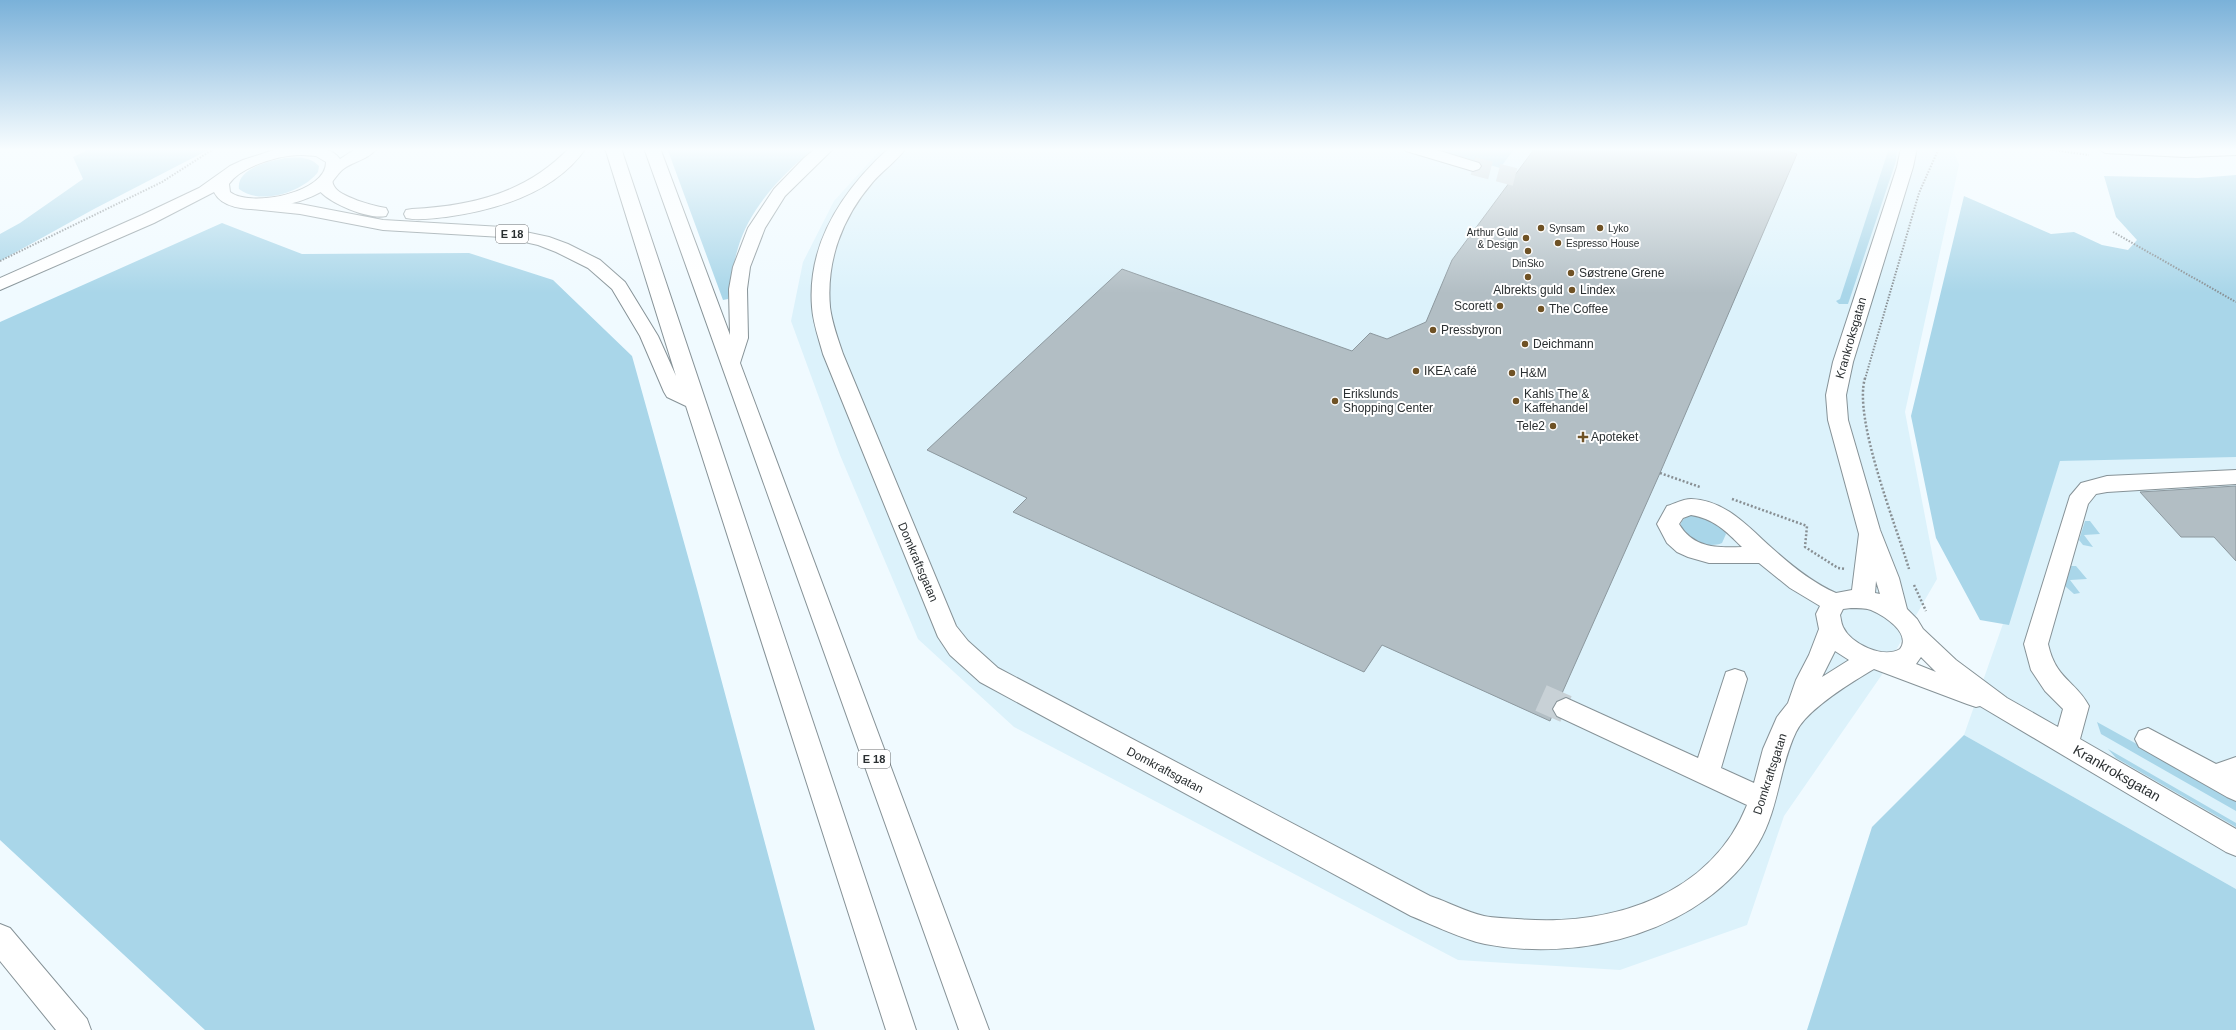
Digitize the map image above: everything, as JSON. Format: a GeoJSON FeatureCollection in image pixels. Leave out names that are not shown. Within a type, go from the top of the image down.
{"type":"FeatureCollection","features":[{"type":"Feature","properties":{"kind":"main road"},"geometry":{"type":"LineString","coordinates":[[0,285],[194,196]]}},
{"type":"Feature","properties":{"kind":"main road"},"geometry":{"type":"LineString","coordinates":[[225,196],[244,203]]}},
{"type":"Feature","properties":{"kind":"main road"},"geometry":{"type":"LineString","coordinates":[[69,254],[166,218],[207,207],[287,199],[296,196]]}},
{"type":"Feature","properties":{"kind":"main road"},"geometry":{"type":"LineString","coordinates":[[337,196],[364,209],[405,215],[454,211],[496,201],[509,196]]}},
{"type":"Feature","properties":{"kind":"main road"},"geometry":{"type":"LineString","coordinates":[[629,196],[901,1030]]}},
{"type":"Feature","properties":{"kind":"main road","name":"E 18"},"geometry":{"type":"LineString","coordinates":[[669,196],[974,1030]]}},
{"type":"Feature","properties":{"kind":"main road"},"geometry":{"type":"LineString","coordinates":[[730,364],[739,336],[738,304],[740,274],[754,230],[777,196]]}},
{"type":"Feature","properties":{"kind":"main road","name":"Domkraftsgatan"},"geometry":{"type":"LineString","coordinates":[[853,196],[843,210],[833,230],[822,271],[821,307],[833,354],[946,630],[959,648],[989,675],[1421,906],[1484,930],[1542,935],[1583,932],[1638,920],[1667,908],[1711,879],[1734,855],[1749,834],[1763,800],[1776,749],[1786,725],[1799,707],[1808,680],[1821,656],[1831,629]]}},
{"type":"Feature","properties":{"kind":"main road","name":"Krankroksgatan"},"geometry":{"type":"LineString","coordinates":[[1896,196],[1843,362],[1836,395],[1838,420],[1869,530],[1876,576],[1896,613]]}},
{"type":"Feature","properties":{"kind":"main road","name":"E 18"},"geometry":{"type":"LineString","coordinates":[[244,203],[300,209],[383,225],[502,232],[562,248],[594,264],[619,286],[649,336],[674,392],[695,402]]}},
{"type":"Feature","properties":{"kind":"main road"},"geometry":{"type":"LineString","coordinates":[[2066,744],[2076,706],[2054,684],[2040,663],[2036,644],[2078,501],[2088,488],[2107,484],[2236,477]]}},
{"type":"Feature","properties":{"kind":"main road"},"geometry":{"type":"LineString","coordinates":[[1764,554],[1794,581],[1819,596],[1835,603]]}},
{"type":"Feature","properties":{"kind":"main road","name":"Krankroksgatan"},"geometry":{"type":"LineString","coordinates":[[1863,599],[1876,576]]}},
{"type":"Feature","properties":{"kind":"main road"},"geometry":{"type":"LineString","coordinates":[[1847,599],[1863,599],[1880,604],[1896,613],[1908,624],[1915,636],[1915,648],[1909,657],[1897,662],[1876,660],[1854,652],[1840,641],[1831,629],[1828,614],[1835,603],[1847,599]]}},
{"type":"Feature","properties":{"kind":"main road","name":"Krankroksgatan"},"geometry":{"type":"LineString","coordinates":[[1915,636],[1947,667],[1998,704],[2236,842]]}},
{"type":"Feature","properties":{"kind":"main road","name":"Domkraftsgatan"},"geometry":{"type":"LineString","coordinates":[[1799,707],[1853,669],[1876,660]]}},
{"type":"Feature","properties":{"kind":"main road","name":"Krankroksgatan"},"geometry":{"type":"LineString","coordinates":[[1876,660],[1998,704]]}},
{"type":"Feature","properties":{"kind":"main road"},"geometry":{"type":"LineString","coordinates":[[1706,774],[1735,680]]}},
{"type":"Feature","properties":{"kind":"main road"},"geometry":{"type":"LineString","coordinates":[[1566,709],[1763,800]]}},
{"type":"Feature","properties":{"kind":"main road"},"geometry":{"type":"LineString","coordinates":[[2148,739],[2229,778]]}},
{"type":"Feature","properties":{"kind":"main road"},"geometry":{"type":"LineString","coordinates":[[0,938],[76,1030]]}},
{"type":"Feature","properties":{"kind":"path"},"geometry":{"type":"LineString","coordinates":[[0,260],[133,196]]}},
{"type":"Feature","properties":{"kind":"path"},"geometry":{"type":"LineString","coordinates":[[1909,570],[1869,437],[1863,407],[1863,386],[1918,196]]}},
{"type":"Feature","properties":{"kind":"path"},"geometry":{"type":"LineString","coordinates":[[2113,232],[2236,302]]}},
{"type":"Feature","properties":{"kind":"path"},"geometry":{"type":"LineString","coordinates":[[1660,473],[1702,488]]}},
{"type":"Feature","properties":{"kind":"path"},"geometry":{"type":"LineString","coordinates":[[1729,498],[1807,526],[1805,547],[1838,568],[1914,585]]}},
{"type":"Feature","properties":{"kind":"path"},"geometry":{"type":"LineString","coordinates":[[1912,577],[1928,616]]}},
{"type":"Feature","properties":{"kind":"shaded area"},"geometry":{"type":"Polygon","coordinates":[[[59,196],[119,196],[0,261],[0,234],[20,223],[59,196]]]}},
{"type":"Feature","properties":{"kind":"shaded area"},"geometry":{"type":"Polygon","coordinates":[[[685,196],[766,196],[750,219],[743,233],[733,267],[728,299],[723,300],[685,196]]]}},
{"type":"Feature","properties":{"kind":"shaded area"},"geometry":{"type":"Polygon","coordinates":[[[838,196],[1952,196],[1905,412],[1937,579],[1881,676],[1784,816],[1747,925],[1620,970],[1458,960],[1014,727],[918,639],[840,455],[791,321],[803,262],[834,201],[838,196]]]}},
{"type":"Feature","properties":{"kind":"shaded area"},"geometry":{"type":"Polygon","coordinates":[[[1873,196],[1884,196],[1848,304],[1839,304],[1836,301],[1840,299],[1873,196]]]}},
{"type":"Feature","properties":{"kind":"shaded area"},"geometry":{"type":"Polygon","coordinates":[[[1964,196],[2051,234],[2074,232],[2102,245],[2128,250],[2137,240],[2116,217],[2110,196],[2236,196],[2236,457],[2060,461],[2009,625],[1980,620],[1936,538],[1911,416],[1964,196]]]}},
{"type":"Feature","properties":{"kind":"shaded area"},"geometry":{"type":"Polygon","coordinates":[[[222,223],[302,254],[469,253],[553,280],[632,356],[697,589],[815,1030],[205,1030],[0,840],[0,322],[222,223]]]}},
{"type":"Feature","properties":{"kind":"shaded area"},"geometry":{"type":"Polygon","coordinates":[[[2236,453],[2236,889],[1964,735],[2060,461],[2236,453]]]}},
{"type":"Feature","properties":{"kind":"shaded area"},"geometry":{"type":"Polygon","coordinates":[[[1693,515],[1707,518],[1721,527],[1726,534],[1722,543],[1713,545],[1703,544],[1687,535],[1682,530],[1681,524],[1684,519],[1693,515]]]}},
{"type":"Feature","properties":{"kind":"shaded area"},"geometry":{"type":"Polygon","coordinates":[[[2085,521],[2090,521],[2100,534],[2084,535],[2093,547],[2083,545],[2079,540],[2085,521]]]}},
{"type":"Feature","properties":{"kind":"shaded area"},"geometry":{"type":"Polygon","coordinates":[[[2071,566],[2076,566],[2087,579],[2070,580],[2080,593],[2074,594],[2065,586],[2071,566]]]}},
{"type":"Feature","properties":{"kind":"shaded area"},"geometry":{"type":"Polygon","coordinates":[[[2097,722],[2236,799],[2236,811],[2101,734],[2097,722]]]}},
{"type":"Feature","properties":{"kind":"shaded area"},"geometry":{"type":"Polygon","coordinates":[[[1964,735],[2236,889],[2236,1030],[1807,1030],[1872,827],[1964,735]]]}},
{"type":"Feature","properties":{"kind":"shaded area"},"geometry":{"type":"Polygon","coordinates":[[[2108,749],[2236,823],[2236,827],[2116,758],[2108,749]]]}},
{"type":"Feature","properties":{"kind":"building","name":"Erikslunds Shopping Center"},"geometry":{"type":"Polygon","coordinates":[[[1499,196],[1779,196],[1660,473],[1559,700],[1552,708],[1553,713],[1550,721],[1382,645],[1364,672],[1013,512],[1027,498],[927,450],[1122,269],[1352,351],[1370,333],[1387,339],[1426,322],[1452,260],[1499,196]]]}},
{"type":"Feature","properties":{"kind":"building"},"geometry":{"type":"Polygon","coordinates":[[[2236,486],[2236,561],[2214,537],[2181,537],[2140,492],[2236,486]]]}},
{"type":"Feature","properties":{"kind":"tunnel"},"geometry":{"type":"LineString","coordinates":[[1541,698],[1566,709]]}},
{"type":"Feature","properties":{"kind":"place","name":"Synsam"},"geometry":{"type":"Point","coordinates":[1541,228]}},
{"type":"Feature","properties":{"kind":"place","name":"Lyko"},"geometry":{"type":"Point","coordinates":[1600,228]}},
{"type":"Feature","properties":{"kind":"place","name":"Arthur Guld & Design"},"geometry":{"type":"Point","coordinates":[1526,238]}},
{"type":"Feature","properties":{"kind":"place","name":"Espresso House"},"geometry":{"type":"Point","coordinates":[1558,243]}},
{"type":"Feature","properties":{"kind":"place","name":"DinSko"},"geometry":{"type":"Point","coordinates":[1528,251]}},
{"type":"Feature","properties":{"kind":"place","name":"Søstrene Grene"},"geometry":{"type":"Point","coordinates":[1571,273]}},
{"type":"Feature","properties":{"kind":"place","name":"Albrekts guld"},"geometry":{"type":"Point","coordinates":[1528,277]}},
{"type":"Feature","properties":{"kind":"place","name":"Lindex"},"geometry":{"type":"Point","coordinates":[1572,290]}},
{"type":"Feature","properties":{"kind":"place","name":"Scorett"},"geometry":{"type":"Point","coordinates":[1500,306]}},
{"type":"Feature","properties":{"kind":"place","name":"The Coffee"},"geometry":{"type":"Point","coordinates":[1541,309]}},
{"type":"Feature","properties":{"kind":"place","name":"Pressbyron"},"geometry":{"type":"Point","coordinates":[1433,330]}},
{"type":"Feature","properties":{"kind":"place","name":"Deichmann"},"geometry":{"type":"Point","coordinates":[1525,344]}},
{"type":"Feature","properties":{"kind":"place","name":"IKEA café"},"geometry":{"type":"Point","coordinates":[1416,371]}},
{"type":"Feature","properties":{"kind":"place","name":"H&M"},"geometry":{"type":"Point","coordinates":[1512,373]}},
{"type":"Feature","properties":{"kind":"place","name":"Erikslunds Shopping Center"},"geometry":{"type":"Point","coordinates":[1335,401]}},
{"type":"Feature","properties":{"kind":"place","name":"Kahls The & Kaffehandel"},"geometry":{"type":"Point","coordinates":[1516,401]}},
{"type":"Feature","properties":{"kind":"place","name":"Tele2"},"geometry":{"type":"Point","coordinates":[1553,426]}},
{"type":"Feature","properties":{"kind":"place","name":"Apoteket"},"geometry":{"type":"Point","coordinates":[1583,437]}}]}
